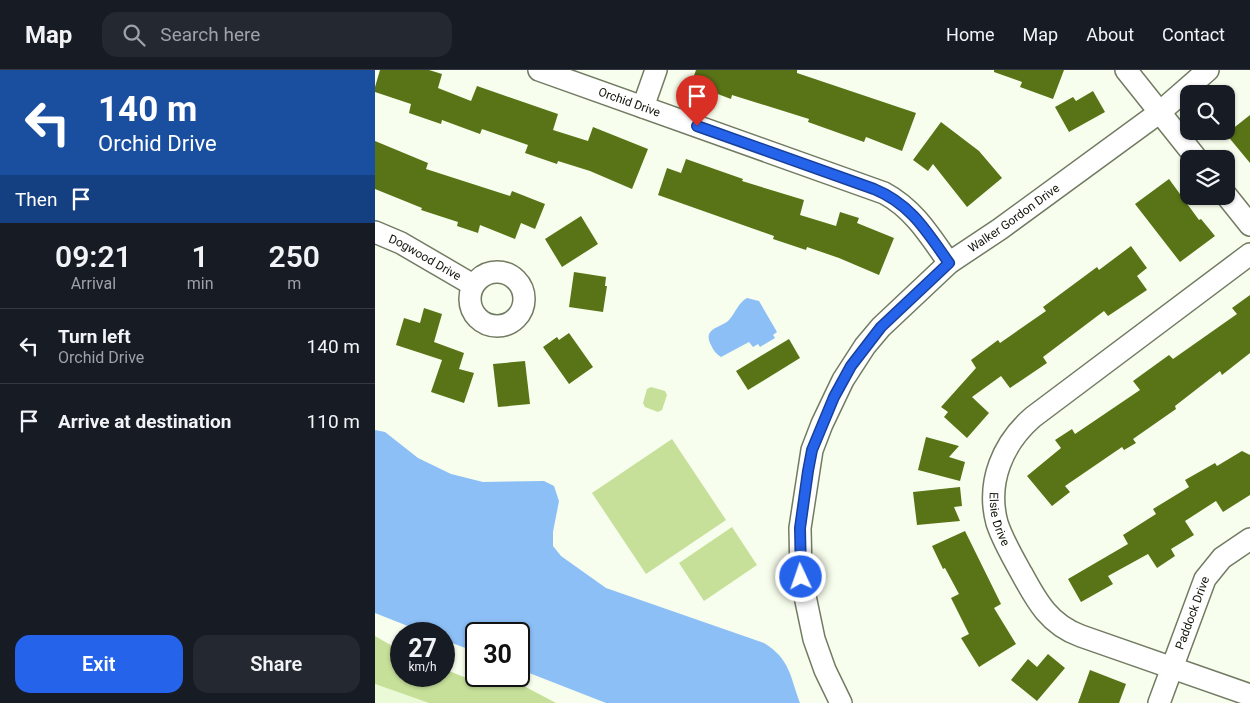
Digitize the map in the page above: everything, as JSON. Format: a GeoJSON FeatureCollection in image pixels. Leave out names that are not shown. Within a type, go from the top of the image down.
{"type":"FeatureCollection","features":[{"type":"Feature","properties":{"kind":"street","name":"Orchid Drive"},"geometry":{"type":"LineString","coordinates":[[539,70],[884,193],[902,204],[917,218],[949,263]]}},
{"type":"Feature","properties":{"kind":"street"},"geometry":{"type":"LineString","coordinates":[[643,107],[656,70]]}},
{"type":"Feature","properties":{"kind":"street"},"geometry":{"type":"LineString","coordinates":[[1126,70],[1190,150]]}},
{"type":"Feature","properties":{"kind":"street","name":"Walker Gordon Drive"},"geometry":{"type":"LineString","coordinates":[[841,703],[825,670],[814,639],[801,577],[800,528],[812,450],[843,380],[865,346],[898,310],[949,263],[1000,229],[1160,112],[1208,70]]}},
{"type":"Feature","properties":{"kind":"street"},"geometry":{"type":"LineString","coordinates":[[1234,205],[1250,225]]}},
{"type":"Feature","properties":{"kind":"street","name":"Dogwood Drive"},"geometry":{"type":"LineString","coordinates":[[375,232],[401,243],[473,285]]}},
{"type":"Feature","properties":{"kind":"street","name":"Elsie Drive"},"geometry":{"type":"LineString","coordinates":[[1250,254],[1028,422],[1017,433],[1001,460],[996,475],[994,499],[995,514],[1000,530],[1035,598],[1044,611],[1058,625],[1076,635],[1250,695]]}},
{"type":"Feature","properties":{"kind":"street","name":"Paddock Drive"},"geometry":{"type":"LineString","coordinates":[[1159,703],[1205,579],[1222,558],[1250,539]]}},
{"type":"Feature","properties":{"kind":"shaded area"},"geometry":{"type":"Polygon","coordinates":[[[375,684],[429,703],[375,703],[375,684]]]}},
{"type":"Feature","properties":{"kind":"green space"},"geometry":{"type":"Polygon","coordinates":[[[651,387],[665,391],[667,395],[662,410],[658,412],[645,407],[643,403],[647,389],[651,387]]]}},
{"type":"Feature","properties":{"kind":"green space"},"geometry":{"type":"Polygon","coordinates":[[[672,439],[726,520],[646,574],[592,493],[672,439]]]}},
{"type":"Feature","properties":{"kind":"green space"},"geometry":{"type":"Polygon","coordinates":[[[732,527],[757,565],[704,601],[679,563],[732,527]]]}},
{"type":"Feature","properties":{"kind":"green space"},"geometry":{"type":"Polygon","coordinates":[[[375,636],[390,645],[390,687],[455,687],[455,673],[465,677],[465,687],[526,687],[556,703],[429,703],[375,684],[375,636]]]}},
{"type":"Feature","properties":{"kind":"water"},"geometry":{"type":"Polygon","coordinates":[[[747,298],[759,301],[777,332],[773,335],[775,338],[760,347],[758,344],[753,347],[749,342],[721,357],[713,349],[709,335],[714,329],[726,323],[739,305],[747,298]]]}},
{"type":"Feature","properties":{"kind":"water"},"geometry":{"type":"Polygon","coordinates":[[[375,430],[385,432],[418,458],[451,474],[483,482],[544,481],[554,486],[559,501],[553,532],[553,546],[561,556],[606,588],[764,643],[773,649],[784,662],[800,703],[606,703],[530,673],[530,622],[465,622],[465,648],[455,644],[455,622],[398,622],[375,613],[375,430]]]}},
{"type":"Feature","properties":{"kind":"building"},"geometry":{"type":"Polygon","coordinates":[[[380,70],[429,70],[442,74],[438,88],[471,101],[477,86],[558,114],[553,130],[588,141],[593,127],[648,149],[632,189],[590,171],[558,161],[557,164],[525,153],[528,145],[482,129],[480,134],[442,120],[441,124],[409,113],[411,104],[375,92],[380,70]]]}},
{"type":"Feature","properties":{"kind":"building"},"geometry":{"type":"Polygon","coordinates":[[[696,70],[797,70],[797,73],[916,113],[902,151],[866,137],[864,142],[808,122],[809,119],[732,95],[731,99],[691,84],[696,70]]]}},
{"type":"Feature","properties":{"kind":"building"},"geometry":{"type":"Polygon","coordinates":[[[994,70],[1064,70],[1053,99],[1020,87],[1022,82],[994,72],[994,70]]]}},
{"type":"Feature","properties":{"kind":"building"},"geometry":{"type":"Polygon","coordinates":[[[1093,91],[1105,112],[1069,132],[1055,107],[1073,97],[1076,101],[1093,91]]]}},
{"type":"Feature","properties":{"kind":"building"},"geometry":{"type":"Polygon","coordinates":[[[1250,115],[1250,163],[1231,140],[1235,140],[1235,127],[1250,115]]]}},
{"type":"Feature","properties":{"kind":"building"},"geometry":{"type":"Polygon","coordinates":[[[941,122],[979,151],[1002,178],[967,207],[933,164],[928,171],[913,160],[941,122]]]}},
{"type":"Feature","properties":{"kind":"building"},"geometry":{"type":"Polygon","coordinates":[[[375,141],[428,163],[426,169],[510,196],[512,191],[545,204],[535,229],[521,223],[515,239],[480,225],[478,233],[457,226],[458,222],[421,210],[422,208],[375,189],[375,141]]]}},
{"type":"Feature","properties":{"kind":"building"},"geometry":{"type":"Polygon","coordinates":[[[686,159],[743,179],[742,181],[804,200],[800,215],[836,226],[840,212],[859,218],[857,223],[894,238],[879,275],[839,258],[807,247],[806,250],[773,239],[774,236],[658,195],[667,168],[681,173],[686,159]]]}},
{"type":"Feature","properties":{"kind":"building"},"geometry":{"type":"Polygon","coordinates":[[[1169,179],[1180,194],[1180,205],[1188,205],[1199,220],[1201,219],[1215,236],[1180,262],[1135,204],[1169,179]]]}},
{"type":"Feature","properties":{"kind":"building"},"geometry":{"type":"Polygon","coordinates":[[[581,216],[598,244],[562,267],[545,239],[581,216]]]}},
{"type":"Feature","properties":{"kind":"building"},"geometry":{"type":"Polygon","coordinates":[[[1131,246],[1147,268],[1137,276],[1147,290],[1108,316],[1104,311],[1043,357],[1047,363],[1010,388],[1001,376],[972,397],[989,413],[967,438],[944,417],[948,412],[941,407],[976,368],[971,360],[998,340],[1000,343],[1046,311],[1043,307],[1097,267],[1099,270],[1131,246]]]}},
{"type":"Feature","properties":{"kind":"building"},"geometry":{"type":"Polygon","coordinates":[[[574,272],[606,277],[605,286],[607,286],[603,312],[569,307],[574,272]]]}},
{"type":"Feature","properties":{"kind":"building"},"geometry":{"type":"Polygon","coordinates":[[[1250,295],[1250,353],[1222,375],[1220,371],[1175,406],[1176,409],[1133,439],[1136,443],[1124,450],[1122,447],[1065,486],[1070,492],[1052,506],[1027,476],[1061,448],[1055,440],[1072,429],[1075,434],[1140,390],[1133,381],[1169,355],[1173,359],[1237,314],[1232,308],[1250,295]]]}},
{"type":"Feature","properties":{"kind":"building"},"geometry":{"type":"Polygon","coordinates":[[[424,308],[442,314],[434,342],[464,353],[459,369],[474,373],[464,403],[431,392],[442,360],[396,345],[404,318],[420,323],[424,308]]]}},
{"type":"Feature","properties":{"kind":"building"},"geometry":{"type":"Polygon","coordinates":[[[569,333],[593,367],[569,384],[543,347],[557,337],[559,340],[569,333]]]}},
{"type":"Feature","properties":{"kind":"building"},"geometry":{"type":"Polygon","coordinates":[[[789,339],[800,358],[748,390],[736,371],[789,339]]]}},
{"type":"Feature","properties":{"kind":"building"},"geometry":{"type":"Polygon","coordinates":[[[525,361],[530,404],[498,407],[493,364],[525,361]]]}},
{"type":"Feature","properties":{"kind":"building"},"geometry":{"type":"Polygon","coordinates":[[[926,437],[959,446],[949,457],[965,462],[960,481],[918,470],[926,437]]]}},
{"type":"Feature","properties":{"kind":"building"},"geometry":{"type":"Polygon","coordinates":[[[1242,451],[1250,455],[1250,495],[1223,512],[1216,501],[1185,521],[1194,535],[1171,549],[1175,556],[1157,568],[1148,554],[1108,576],[1113,584],[1081,602],[1068,579],[1128,544],[1123,535],[1156,514],[1153,509],[1189,487],[1185,480],[1215,463],[1217,466],[1242,451]]]}},
{"type":"Feature","properties":{"kind":"building"},"geometry":{"type":"Polygon","coordinates":[[[960,487],[962,506],[954,507],[960,521],[917,525],[913,492],[960,487]]]}},
{"type":"Feature","properties":{"kind":"building"},"geometry":{"type":"Polygon","coordinates":[[[965,531],[1001,604],[994,608],[1016,644],[979,667],[961,638],[969,634],[951,598],[959,594],[945,568],[943,569],[932,546],[965,531]]]}},
{"type":"Feature","properties":{"kind":"building"},"geometry":{"type":"Polygon","coordinates":[[[1048,654],[1065,668],[1037,701],[1011,680],[1028,659],[1037,667],[1048,654]]]}},
{"type":"Feature","properties":{"kind":"building"},"geometry":{"type":"Polygon","coordinates":[[[1090,670],[1126,684],[1119,703],[1078,703],[1090,670]]]}},
{"type":"Feature","properties":{"kind":"route"},"geometry":{"type":"LineString","coordinates":[[697,126],[884,193],[902,204],[917,218],[949,263],[881,327],[851,366],[834,397],[812,450],[808,471],[800,528],[801,577]]}}]}
